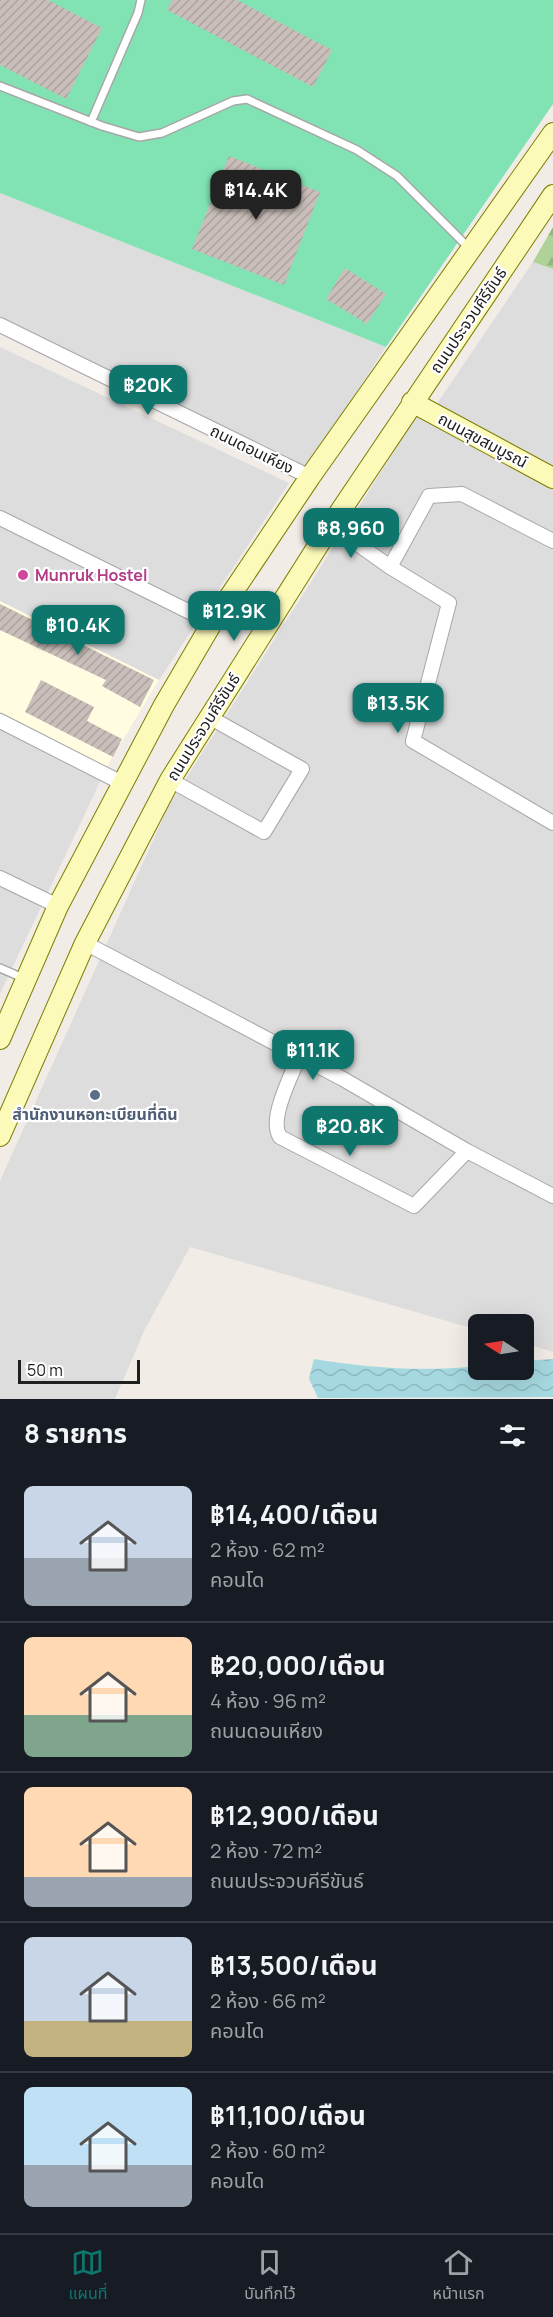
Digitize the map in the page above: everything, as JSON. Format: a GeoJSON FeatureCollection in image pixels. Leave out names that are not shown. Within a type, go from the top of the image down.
{"type":"FeatureCollection","features":[{"type":"Feature","properties":{"kind":"main road"},"geometry":{"type":"LineString","coordinates":[[0,1039],[58,906],[122,783],[212,623],[310,477],[553,133]]}},
{"type":"Feature","properties":{"kind":"main road","name":"ถนนประจวบคีรีขันธ์"},"geometry":{"type":"LineString","coordinates":[[0,1136],[85,943],[170,780],[331,525],[553,195]]}},
{"type":"Feature","properties":{"kind":"main road","name":"ถนนสุขสมบูรณ์"},"geometry":{"type":"LineString","coordinates":[[412,402],[553,478]]}},
{"type":"Feature","properties":{"kind":"street","name":"ถนนดอนเหียง"},"geometry":{"type":"LineString","coordinates":[[0,325],[310,477]]}},
{"type":"Feature","properties":{"kind":"street"},"geometry":{"type":"LineString","coordinates":[[390,567],[429,496],[462,494],[553,541]]}},
{"type":"Feature","properties":{"kind":"street"},"geometry":{"type":"LineString","coordinates":[[0,518],[212,623]]}},
{"type":"Feature","properties":{"kind":"street"},"geometry":{"type":"LineString","coordinates":[[331,525],[390,567],[449,603],[412,741],[553,823]]}},
{"type":"Feature","properties":{"kind":"street"},"geometry":{"type":"LineString","coordinates":[[170,780],[264,832],[302,769],[209,717]]}},
{"type":"Feature","properties":{"kind":"street"},"geometry":{"type":"LineString","coordinates":[[0,721],[122,783]]}},
{"type":"Feature","properties":{"kind":"street"},"geometry":{"type":"LineString","coordinates":[[0,878],[58,906]]}},
{"type":"Feature","properties":{"kind":"street"},"geometry":{"type":"LineString","coordinates":[[85,943],[299,1056],[467,1151],[553,1196]]}},
{"type":"Feature","properties":{"kind":"street"},"geometry":{"type":"LineString","coordinates":[[299,1056],[278,1112],[276,1125],[280,1137],[414,1206],[467,1151]]}},
{"type":"Feature","properties":{"kind":"lane"},"geometry":{"type":"LineString","coordinates":[[91,122],[138,13],[141,0]]}},
{"type":"Feature","properties":{"kind":"lane"},"geometry":{"type":"LineString","coordinates":[[0,86],[91,122],[139,136],[162,133],[233,101],[247,99],[357,150],[397,176],[471,249]]}},
{"type":"Feature","properties":{"kind":"lane"},"geometry":{"type":"LineString","coordinates":[[0,968],[26,979]]}},
{"type":"Feature","properties":{"kind":"shaded area"},"geometry":{"type":"Polygon","coordinates":[[[0,193],[386,347],[306,470],[0,317],[0,193]]]}},
{"type":"Feature","properties":{"kind":"shaded area"},"geometry":{"type":"Polygon","coordinates":[[[533,262],[553,269],[553,468],[436,405],[533,262]]]}},
{"type":"Feature","properties":{"kind":"shaded area"},"geometry":{"type":"Polygon","coordinates":[[[0,347],[289,483],[159,680],[107,767],[0,994],[0,347]]]}},
{"type":"Feature","properties":{"kind":"shaded area"},"geometry":{"type":"Polygon","coordinates":[[[416,417],[553,489],[553,1352],[534,1346],[534,1314],[468,1314],[468,1327],[190,1247],[145,1329],[115,1399],[0,1399],[0,1181],[169,805],[416,417]]]}},
{"type":"Feature","properties":{"kind":"shaded area"},"geometry":{"type":"Polygon","coordinates":[[[0,601],[159,680],[107,767],[0,712],[0,601]]]}},
{"type":"Feature","properties":{"kind":"green space"},"geometry":{"type":"Polygon","coordinates":[[[0,0],[553,0],[553,104],[386,347],[0,193],[0,0]]]}},
{"type":"Feature","properties":{"kind":"green space"},"geometry":{"type":"Polygon","coordinates":[[[553,227],[553,269],[533,262],[553,227]]]}},
{"type":"Feature","properties":{"kind":"water"},"geometry":{"type":"Polygon","coordinates":[[[314,1359],[396,1368],[468,1367],[468,1380],[534,1380],[534,1360],[553,1359],[553,1397],[318,1398],[309,1379],[314,1359]]]}},
{"type":"Feature","properties":{"kind":"building"},"geometry":{"type":"Polygon","coordinates":[[[0,0],[48,0],[102,28],[66,99],[0,65],[0,0]]]}},
{"type":"Feature","properties":{"kind":"building"},"geometry":{"type":"Polygon","coordinates":[[[172,0],[237,0],[332,50],[313,87],[167,10],[172,0]]]}},
{"type":"Feature","properties":{"kind":"building"},"geometry":{"type":"Polygon","coordinates":[[[229,156],[320,192],[284,285],[192,249],[229,156]]]}},
{"type":"Feature","properties":{"kind":"building"},"geometry":{"type":"Polygon","coordinates":[[[345,268],[386,294],[367,324],[326,299],[345,268]]]}},
{"type":"Feature","properties":{"kind":"building"},"geometry":{"type":"Polygon","coordinates":[[[0,604],[154,680],[140,707],[102,686],[106,680],[0,630],[0,604]]]}},
{"type":"Feature","properties":{"kind":"building"},"geometry":{"type":"Polygon","coordinates":[[[41,680],[94,707],[87,721],[122,739],[113,757],[25,712],[41,680]]]}},
{"type":"Feature","properties":{"kind":"place","name":"Munruk Hostel"},"geometry":{"type":"Point","coordinates":[23,575]}},
{"type":"Feature","properties":{"kind":"place","name":"สำนักงานหอทะเบียนที่ดิน"},"geometry":{"type":"Point","coordinates":[95,1095]}}]}
